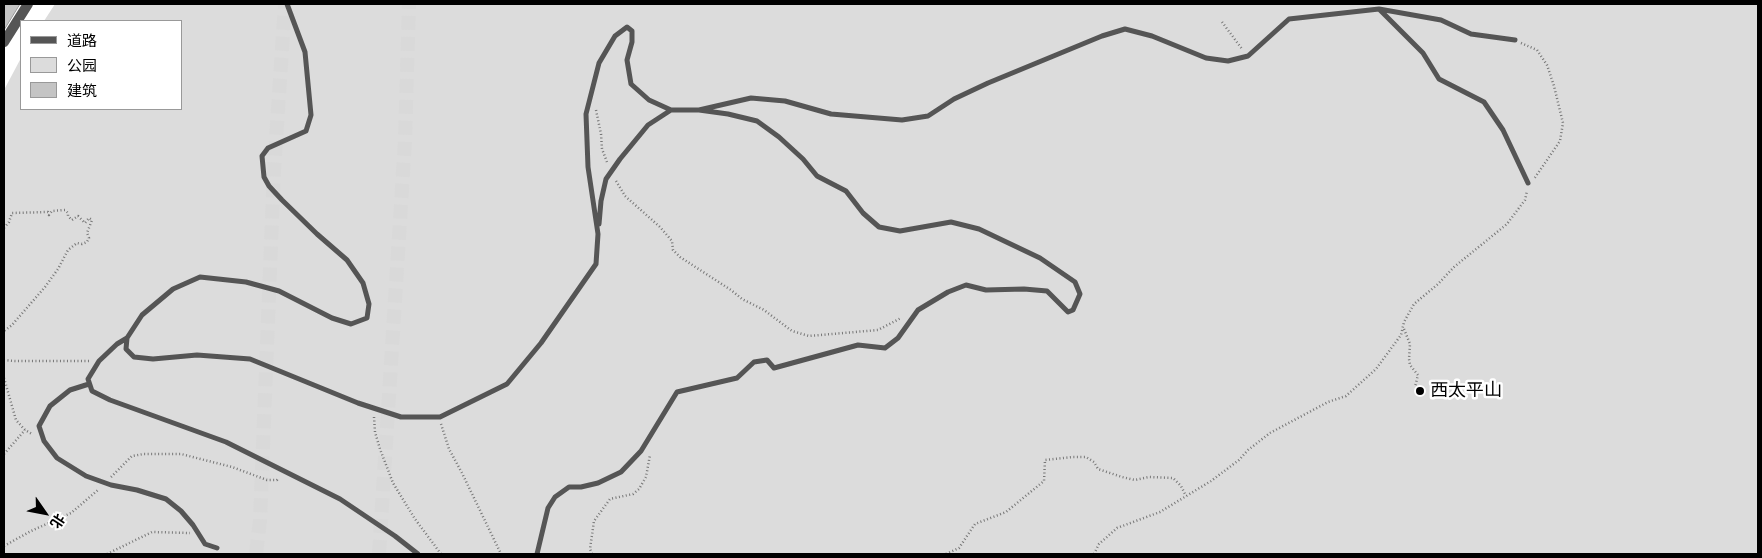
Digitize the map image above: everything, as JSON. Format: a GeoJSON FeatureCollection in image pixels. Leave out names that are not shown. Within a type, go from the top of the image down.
{"type":"FeatureCollection","features":[{"type":"Feature","properties":{"kind":"street"},"geometry":{"type":"LineString","coordinates":[[4,42],[28,4]]}},
{"type":"Feature","properties":{"kind":"lane"},"geometry":{"type":"LineString","coordinates":[[286,4],[305,52],[311,115],[306,131],[268,148],[262,156],[264,177],[269,186],[282,200],[347,260],[363,283],[369,304],[367,318],[351,324],[332,318],[279,291],[246,282],[200,277],[172,289],[142,315],[126,338],[116,344],[99,361],[88,379],[92,391],[110,400],[226,442],[340,499],[418,554]]}},
{"type":"Feature","properties":{"kind":"lane"},"geometry":{"type":"LineString","coordinates":[[598,234],[588,167],[586,114],[599,63],[615,36],[627,27],[632,31],[632,42],[627,60],[631,84],[649,100],[671,110],[715,108],[751,98],[785,101],[831,114],[902,120],[928,116],[954,99],[988,83],[1102,36],[1125,29],[1152,36],[1206,58],[1228,61],[1248,56],[1289,19],[1379,9],[1441,20],[1471,34],[1515,40]]}},
{"type":"Feature","properties":{"kind":"lane"},"geometry":{"type":"LineString","coordinates":[[1379,9],[1423,53],[1439,79],[1484,102],[1503,130],[1528,183]]}},
{"type":"Feature","properties":{"kind":"lane"},"geometry":{"type":"LineString","coordinates":[[126,338],[126,349],[134,357],[153,359],[197,355],[250,359],[401,417],[440,418],[507,384],[541,343],[596,264],[601,201],[606,179],[648,125],[671,110]]}},
{"type":"Feature","properties":{"kind":"lane"},"geometry":{"type":"LineString","coordinates":[[536,554],[548,508],[555,497],[569,487],[581,488],[598,483],[621,472],[641,451],[677,392],[737,378],[754,362],[767,360],[774,368],[858,346],[885,348],[898,338],[918,310],[948,292],[966,286],[986,290],[1024,289],[1047,291],[1068,312],[1073,310],[1080,294],[1075,282],[1040,258],[979,229],[951,222],[900,231],[879,227],[863,213],[846,190],[817,176],[803,159],[779,137],[757,121],[699,110]]}},
{"type":"Feature","properties":{"kind":"lane"},"geometry":{"type":"LineString","coordinates":[[90,384],[70,390],[50,406],[39,426],[44,441],[57,458],[86,476],[111,485],[137,490],[166,499],[181,511],[205,544],[217,548]]}},
{"type":"Feature","properties":{"kind":"path"},"geometry":{"type":"LineString","coordinates":[[1222,22],[1248,56]]}},
{"type":"Feature","properties":{"kind":"path"},"geometry":{"type":"LineString","coordinates":[[1094,554],[1098,544],[1117,528],[1160,512],[1235,463],[1270,433],[1328,402],[1346,396],[1376,369],[1401,335],[1414,304],[1515,215],[1525,200],[1528,183],[1535,178],[1560,141],[1563,123],[1547,65],[1537,50],[1515,40]]}},
{"type":"Feature","properties":{"kind":"path"},"geometry":{"type":"LineString","coordinates":[[591,94],[600,126],[602,149],[610,173],[625,196],[660,228],[672,242],[673,250],[680,257],[742,299],[764,310],[792,331],[809,336],[878,330],[918,310]]}},
{"type":"Feature","properties":{"kind":"path"},"geometry":{"type":"LineString","coordinates":[[4,228],[9,222],[12,213],[48,212],[49,215],[52,211],[65,210],[72,220],[78,216],[85,223],[89,218],[92,220],[87,233],[89,238],[87,242],[77,243],[68,250],[58,269],[45,287],[12,325],[4,331]]}},
{"type":"Feature","properties":{"kind":"path"},"geometry":{"type":"LineString","coordinates":[[1403,328],[1410,344],[1410,365],[1418,375],[1415,387]]}},
{"type":"Feature","properties":{"kind":"path"},"geometry":{"type":"LineString","coordinates":[[4,360],[15,362],[99,361]]}},
{"type":"Feature","properties":{"kind":"path"},"geometry":{"type":"LineString","coordinates":[[4,378],[16,420],[25,430],[44,441]]}},
{"type":"Feature","properties":{"kind":"path"},"geometry":{"type":"LineString","coordinates":[[374,408],[375,432],[393,482],[415,519],[441,554]]}},
{"type":"Feature","properties":{"kind":"path"},"geometry":{"type":"LineString","coordinates":[[440,418],[449,449],[501,554]]}},
{"type":"Feature","properties":{"kind":"path"},"geometry":{"type":"LineString","coordinates":[[4,454],[25,430]]}},
{"type":"Feature","properties":{"kind":"path"},"geometry":{"type":"LineString","coordinates":[[592,554],[590,549],[594,521],[610,499],[633,494],[639,489],[646,477],[650,453]]}},
{"type":"Feature","properties":{"kind":"path"},"geometry":{"type":"LineString","coordinates":[[946,554],[959,548],[975,524],[1006,512],[1044,481],[1045,460],[1073,456],[1086,457],[1094,462],[1098,469],[1122,478],[1135,480],[1149,477],[1173,478],[1181,486],[1186,496]]}},
{"type":"Feature","properties":{"kind":"path"},"geometry":{"type":"LineString","coordinates":[[107,554],[152,532],[198,534]]}},
{"type":"Feature","properties":{"kind":"green space"},"geometry":{"type":"Polygon","coordinates":[[[55,4],[1758,4],[1758,554],[4,554],[4,90],[20,60],[20,110],[182,110],[182,20],[45,20],[55,4]]]}},
{"type":"Feature","properties":{"kind":"building"},"geometry":{"type":"Polygon","coordinates":[[[4,4],[20,4],[4,30],[4,4]]]}},
{"type":"Feature","properties":{"kind":"tunnel"},"geometry":{"type":"LineString","coordinates":[[256,554],[260,520],[274,170],[285,4]]}},
{"type":"Feature","properties":{"kind":"tunnel"},"geometry":{"type":"LineString","coordinates":[[379,554],[405,141],[409,4]]}},
{"type":"Feature","properties":{"kind":"place","name":"西太平山"},"geometry":{"type":"Point","coordinates":[1420,391]}}]}
